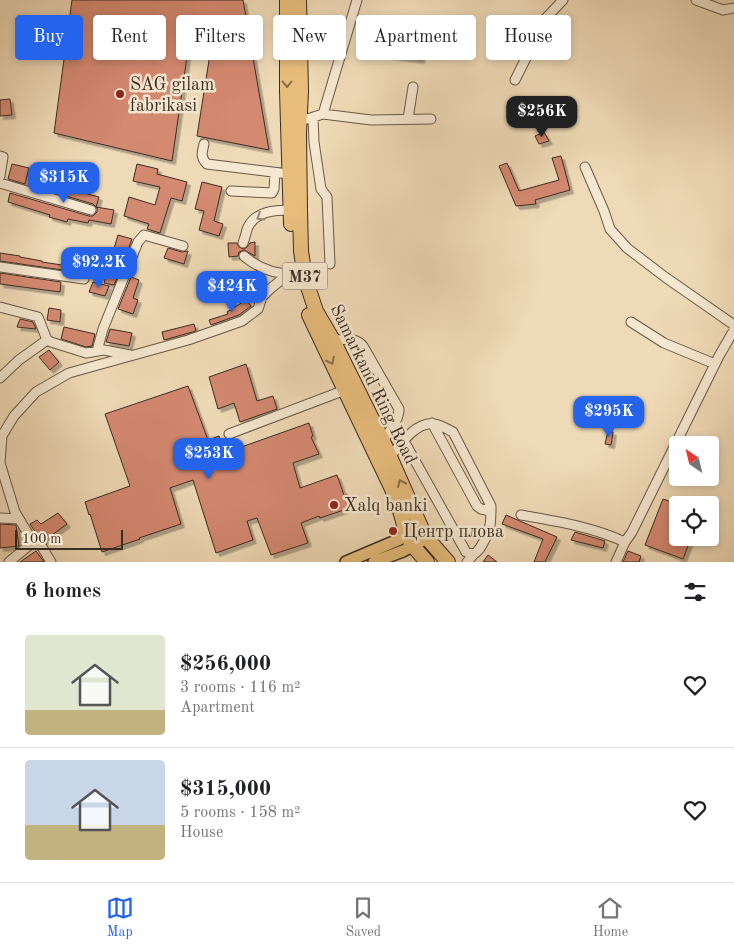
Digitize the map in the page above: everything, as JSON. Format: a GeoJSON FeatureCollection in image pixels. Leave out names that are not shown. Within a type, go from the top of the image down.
{"type":"FeatureCollection","features":[{"type":"Feature","properties":{"kind":"highway","name":"Samarkand Ring Road"},"geometry":{"type":"LineString","coordinates":[[287,0],[287,91],[300,126],[289,174],[295,276],[306,309],[395,495],[410,540],[423,561]]}},
{"type":"Feature","properties":{"kind":"highway","name":"Samarkand Ring Road"},"geometry":{"type":"LineString","coordinates":[[299,0],[301,250],[305,278],[316,310],[383,441],[424,532],[448,562]]}},
{"type":"Feature","properties":{"kind":"main road"},"geometry":{"type":"LineString","coordinates":[[374,562],[424,532]]}},
{"type":"Feature","properties":{"kind":"main road"},"geometry":{"type":"LineString","coordinates":[[346,562],[398,540],[410,540]]}},
{"type":"Feature","properties":{"kind":"street"},"geometry":{"type":"LineString","coordinates":[[323,114],[357,0]]}},
{"type":"Feature","properties":{"kind":"street"},"geometry":{"type":"LineString","coordinates":[[514,80],[546,18],[563,0]]}},
{"type":"Feature","properties":{"kind":"street"},"geometry":{"type":"LineString","coordinates":[[696,0],[723,10],[734,8]]}},
{"type":"Feature","properties":{"kind":"street"},"geometry":{"type":"LineString","coordinates":[[408,119],[413,87]]}},
{"type":"Feature","properties":{"kind":"street"},"geometry":{"type":"LineString","coordinates":[[330,264],[327,197],[321,189],[314,142],[300,126],[323,114],[371,120],[431,119]]}},
{"type":"Feature","properties":{"kind":"street"},"geometry":{"type":"LineString","coordinates":[[204,144],[201,155],[203,161],[207,164],[289,174]]}},
{"type":"Feature","properties":{"kind":"street"},"geometry":{"type":"LineString","coordinates":[[0,156],[3,157],[0,176]]}},
{"type":"Feature","properties":{"kind":"street"},"geometry":{"type":"LineString","coordinates":[[585,167],[610,229],[627,248],[734,325]]}},
{"type":"Feature","properties":{"kind":"street"},"geometry":{"type":"LineString","coordinates":[[231,191],[272,193],[274,189],[274,173]]}},
{"type":"Feature","properties":{"kind":"street"},"geometry":{"type":"LineString","coordinates":[[0,183],[91,210]]}},
{"type":"Feature","properties":{"kind":"street"},"geometry":{"type":"LineString","coordinates":[[243,243],[249,226],[257,217],[272,210],[291,210]]}},
{"type":"Feature","properties":{"kind":"street"},"geometry":{"type":"LineString","coordinates":[[98,351],[103,329],[138,242],[144,235],[182,246]]}},
{"type":"Feature","properties":{"kind":"street"},"geometry":{"type":"LineString","coordinates":[[244,256],[254,264],[280,274],[295,276]]}},
{"type":"Feature","properties":{"kind":"street"},"geometry":{"type":"LineString","coordinates":[[0,267],[84,279]]}},
{"type":"Feature","properties":{"kind":"street"},"geometry":{"type":"LineString","coordinates":[[51,562],[42,547],[34,542],[15,512],[0,463],[2,436],[14,416],[36,392],[68,373],[188,340],[242,321],[258,309],[262,297],[270,289],[281,280],[295,276]]}},
{"type":"Feature","properties":{"kind":"street"},"geometry":{"type":"LineString","coordinates":[[0,307],[38,317],[47,340]]}},
{"type":"Feature","properties":{"kind":"street"},"geometry":{"type":"LineString","coordinates":[[631,322],[664,343],[715,364]]}},
{"type":"Feature","properties":{"kind":"street"},"geometry":{"type":"LineString","coordinates":[[616,562],[715,364],[734,330]]}},
{"type":"Feature","properties":{"kind":"street"},"geometry":{"type":"LineString","coordinates":[[47,340],[86,353],[104,350],[133,355]]}},
{"type":"Feature","properties":{"kind":"street"},"geometry":{"type":"LineString","coordinates":[[0,378],[19,360],[47,340]]}},
{"type":"Feature","properties":{"kind":"street"},"geometry":{"type":"LineString","coordinates":[[333,340],[360,341],[399,408],[397,419],[383,441]]}},
{"type":"Feature","properties":{"kind":"street"},"geometry":{"type":"LineString","coordinates":[[230,434],[345,390]]}},
{"type":"Feature","properties":{"kind":"street"},"geometry":{"type":"LineString","coordinates":[[432,424],[477,506],[491,511]]}},
{"type":"Feature","properties":{"kind":"street"},"geometry":{"type":"LineString","coordinates":[[390,457],[409,435],[421,425],[432,424],[453,432],[491,511],[489,533],[479,551],[467,562]]}},
{"type":"Feature","properties":{"kind":"street"},"geometry":{"type":"LineString","coordinates":[[404,441],[466,552],[474,554]]}},
{"type":"Feature","properties":{"kind":"street"},"geometry":{"type":"LineString","coordinates":[[521,515],[559,522],[612,536],[626,542]]}},
{"type":"Feature","properties":{"kind":"street"},"geometry":{"type":"LineString","coordinates":[[0,518],[19,519]]}},
{"type":"Feature","properties":{"kind":"street"},"geometry":{"type":"LineString","coordinates":[[9,562],[34,542]]}},
{"type":"Feature","properties":{"kind":"building","name":"SAG gilam fabrikasi"},"geometry":{"type":"Polygon","coordinates":[[[72,0],[243,0],[246,15],[176,15],[176,60],[187,60],[172,161],[54,133],[64,60],[83,60],[83,15],[70,15],[72,0]]]}},
{"type":"Feature","properties":{"kind":"building","name":"SAG gilam fabrikasi"},"geometry":{"type":"Polygon","coordinates":[[[209,60],[253,60],[269,150],[197,136],[209,60]]]}},
{"type":"Feature","properties":{"kind":"building"},"geometry":{"type":"Polygon","coordinates":[[[10,99],[12,115],[0,116],[0,100],[10,99]]]}},
{"type":"Feature","properties":{"kind":"building"},"geometry":{"type":"Polygon","coordinates":[[[544,132],[549,141],[539,144],[535,136],[544,132]]]}},
{"type":"Feature","properties":{"kind":"building"},"geometry":{"type":"Polygon","coordinates":[[[561,156],[570,190],[535,200],[536,204],[516,206],[499,166],[507,163],[519,191],[559,180],[552,158],[561,156]]]}},
{"type":"Feature","properties":{"kind":"building"},"geometry":{"type":"Polygon","coordinates":[[[12,164],[29,168],[25,184],[8,179],[12,164]]]}},
{"type":"Feature","properties":{"kind":"building"},"geometry":{"type":"Polygon","coordinates":[[[137,164],[158,169],[157,174],[187,182],[182,201],[171,198],[160,233],[147,229],[149,224],[124,216],[129,197],[155,205],[160,187],[133,181],[137,164]]]}},
{"type":"Feature","properties":{"kind":"building"},"geometry":{"type":"Polygon","coordinates":[[[38,178],[59,185],[60,183],[77,191],[99,197],[96,207],[93,204],[35,187],[38,178]]]}},
{"type":"Feature","properties":{"kind":"building"},"geometry":{"type":"Polygon","coordinates":[[[202,182],[222,187],[214,221],[223,224],[219,236],[199,230],[204,211],[195,209],[202,182]]]}},
{"type":"Feature","properties":{"kind":"building"},"geometry":{"type":"Polygon","coordinates":[[[10,193],[89,216],[93,216],[97,212],[96,207],[114,210],[111,224],[89,220],[88,223],[68,219],[67,222],[8,202],[10,193]]]}},
{"type":"Feature","properties":{"kind":"building"},"geometry":{"type":"Polygon","coordinates":[[[118,235],[132,239],[125,258],[123,257],[114,285],[104,283],[118,235]]]}},
{"type":"Feature","properties":{"kind":"building"},"geometry":{"type":"Polygon","coordinates":[[[255,242],[255,256],[244,250],[239,252],[238,256],[229,257],[228,243],[237,243],[239,247],[244,249],[250,243],[255,242]]]}},
{"type":"Feature","properties":{"kind":"building"},"geometry":{"type":"Polygon","coordinates":[[[168,248],[182,252],[188,251],[184,264],[164,258],[168,248]]]}},
{"type":"Feature","properties":{"kind":"building"},"geometry":{"type":"Polygon","coordinates":[[[0,253],[42,262],[84,266],[83,273],[0,261],[0,253]]]}},
{"type":"Feature","properties":{"kind":"building"},"geometry":{"type":"Polygon","coordinates":[[[0,273],[61,282],[60,292],[0,284],[0,273]]]}},
{"type":"Feature","properties":{"kind":"building"},"geometry":{"type":"Polygon","coordinates":[[[131,277],[139,280],[133,298],[138,300],[133,314],[118,309],[131,277]]]}},
{"type":"Feature","properties":{"kind":"building"},"geometry":{"type":"Polygon","coordinates":[[[93,282],[109,286],[105,296],[89,292],[93,282]]]}},
{"type":"Feature","properties":{"kind":"building"},"geometry":{"type":"Polygon","coordinates":[[[246,300],[251,306],[239,315],[211,325],[209,320],[228,314],[227,312],[246,300]]]}},
{"type":"Feature","properties":{"kind":"building"},"geometry":{"type":"Polygon","coordinates":[[[49,308],[61,310],[60,322],[47,320],[49,308]]]}},
{"type":"Feature","properties":{"kind":"building"},"geometry":{"type":"Polygon","coordinates":[[[20,319],[33,322],[36,329],[17,327],[20,319]]]}},
{"type":"Feature","properties":{"kind":"building"},"geometry":{"type":"Polygon","coordinates":[[[194,324],[196,331],[164,340],[162,332],[194,324]]]}},
{"type":"Feature","properties":{"kind":"building"},"geometry":{"type":"Polygon","coordinates":[[[64,327],[95,334],[92,346],[86,347],[61,339],[64,327]]]}},
{"type":"Feature","properties":{"kind":"building"},"geometry":{"type":"Polygon","coordinates":[[[110,329],[132,333],[129,346],[106,342],[110,329]]]}},
{"type":"Feature","properties":{"kind":"building"},"geometry":{"type":"Polygon","coordinates":[[[49,350],[59,362],[50,370],[39,357],[49,350]]]}},
{"type":"Feature","properties":{"kind":"building"},"geometry":{"type":"Polygon","coordinates":[[[246,364],[257,401],[273,396],[277,409],[240,422],[234,403],[218,409],[209,377],[246,364]]]}},
{"type":"Feature","properties":{"kind":"building"},"geometry":{"type":"Polygon","coordinates":[[[188,386],[208,440],[219,436],[223,456],[234,452],[233,450],[309,423],[313,436],[311,437],[319,454],[293,463],[300,488],[337,475],[344,495],[347,494],[353,507],[301,523],[308,543],[271,555],[257,518],[247,521],[253,540],[216,553],[193,480],[170,488],[181,524],[102,552],[85,502],[130,486],[105,414],[188,386]]]}},
{"type":"Feature","properties":{"kind":"building"},"geometry":{"type":"Polygon","coordinates":[[[608,431],[613,432],[611,445],[605,444],[608,431]]]}},
{"type":"Feature","properties":{"kind":"building"},"geometry":{"type":"Polygon","coordinates":[[[663,499],[669,501],[669,546],[688,546],[683,559],[645,545],[663,499]]]}},
{"type":"Feature","properties":{"kind":"building"},"geometry":{"type":"Polygon","coordinates":[[[58,513],[67,524],[44,541],[40,539],[30,524],[37,520],[41,524],[58,513]]]}},
{"type":"Feature","properties":{"kind":"building"},"geometry":{"type":"Polygon","coordinates":[[[506,515],[557,537],[545,562],[534,562],[543,539],[502,524],[506,515]]]}},
{"type":"Feature","properties":{"kind":"building"},"geometry":{"type":"Polygon","coordinates":[[[0,524],[16,525],[19,546],[0,548],[0,524]]]}},
{"type":"Feature","properties":{"kind":"building"},"geometry":{"type":"Polygon","coordinates":[[[575,532],[605,541],[603,548],[571,540],[575,532]]]}},
{"type":"Feature","properties":{"kind":"building"},"geometry":{"type":"Polygon","coordinates":[[[36,551],[44,562],[20,562],[36,551]]]}},
{"type":"Feature","properties":{"kind":"building"},"geometry":{"type":"Polygon","coordinates":[[[628,551],[641,556],[639,562],[623,562],[628,551]]]}},
{"type":"Feature","properties":{"kind":"building"},"geometry":{"type":"Polygon","coordinates":[[[488,555],[497,562],[483,562],[488,555]]]}},
{"type":"Feature","properties":{"kind":"place","name":"SAG gilam fabrikasi"},"geometry":{"type":"Point","coordinates":[120,94]}},
{"type":"Feature","properties":{"kind":"place","name":"Xalq banki"},"geometry":{"type":"Point","coordinates":[334,505]}},
{"type":"Feature","properties":{"kind":"place","name":"Центр плова"},"geometry":{"type":"Point","coordinates":[393,531]}}]}
